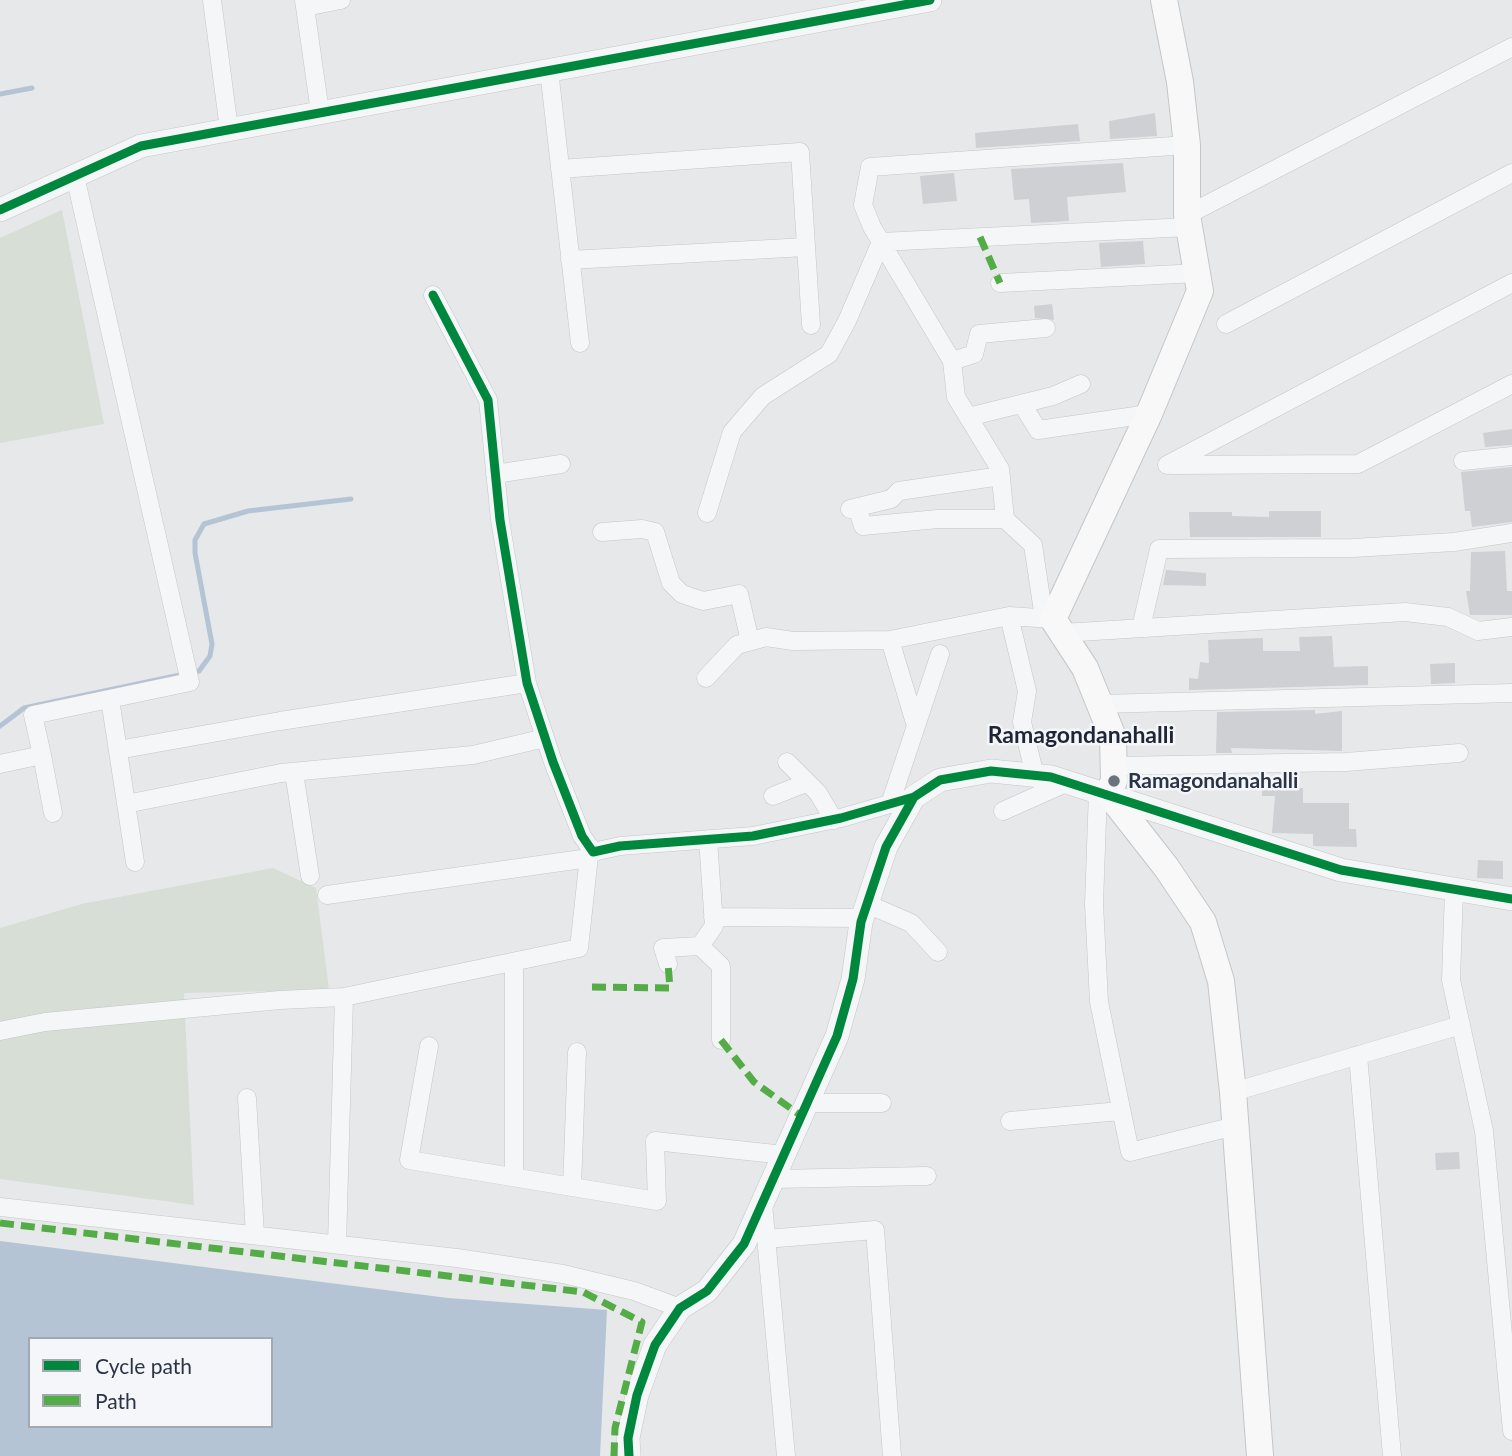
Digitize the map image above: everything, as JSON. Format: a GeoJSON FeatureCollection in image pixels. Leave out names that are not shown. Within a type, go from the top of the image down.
{"type":"FeatureCollection","features":[{"type":"Feature","properties":{"kind":"main road"},"geometry":{"type":"LineString","coordinates":[[1164,0],[1180,82],[1187,145],[1188,221],[1200,291],[1149,414],[1053,624],[1085,668],[1113,737],[1114,781],[1103,792],[1166,867],[1203,922],[1221,981],[1233,1092],[1260,1456]]}},
{"type":"Feature","properties":{"kind":"street"},"geometry":{"type":"LineString","coordinates":[[212,0],[229,129]]}},
{"type":"Feature","properties":{"kind":"street"},"geometry":{"type":"LineString","coordinates":[[320,113],[304,3],[341,0]]}},
{"type":"Feature","properties":{"kind":"street"},"geometry":{"type":"LineString","coordinates":[[0,210],[141,146],[884,4],[930,0]]}},
{"type":"Feature","properties":{"kind":"street"},"geometry":{"type":"LineString","coordinates":[[881,242],[1188,221],[1512,47]]}},
{"type":"Feature","properties":{"kind":"street"},"geometry":{"type":"LineString","coordinates":[[549,70],[580,343]]}},
{"type":"Feature","properties":{"kind":"street"},"geometry":{"type":"LineString","coordinates":[[1053,624],[1032,545],[1005,519],[1000,469],[956,397],[952,360],[881,242],[863,205],[870,167],[1187,145]]}},
{"type":"Feature","properties":{"kind":"street"},"geometry":{"type":"LineString","coordinates":[[560,169],[800,152],[811,325]]}},
{"type":"Feature","properties":{"kind":"street"},"geometry":{"type":"LineString","coordinates":[[1226,324],[1512,173]]}},
{"type":"Feature","properties":{"kind":"street"},"geometry":{"type":"LineString","coordinates":[[53,813],[33,715],[190,682],[75,176]]}},
{"type":"Feature","properties":{"kind":"street"},"geometry":{"type":"LineString","coordinates":[[707,513],[732,432],[762,396],[829,354],[847,321],[881,242]]}},
{"type":"Feature","properties":{"kind":"street"},"geometry":{"type":"LineString","coordinates":[[570,260],[806,247]]}},
{"type":"Feature","properties":{"kind":"street"},"geometry":{"type":"LineString","coordinates":[[1000,283],[1199,273]]}},
{"type":"Feature","properties":{"kind":"street"},"geometry":{"type":"LineString","coordinates":[[1512,283],[1167,465],[1359,464],[1512,384]]}},
{"type":"Feature","properties":{"kind":"street"},"geometry":{"type":"LineString","coordinates":[[0,1031],[72,1020],[280,1000],[344,997],[579,948],[589,853],[527,683],[512,603],[488,400],[433,295]]}},
{"type":"Feature","properties":{"kind":"street"},"geometry":{"type":"LineString","coordinates":[[952,360],[974,354],[979,334],[1045,328]]}},
{"type":"Feature","properties":{"kind":"street"},"geometry":{"type":"LineString","coordinates":[[968,417],[1053,396],[1081,384]]}},
{"type":"Feature","properties":{"kind":"street"},"geometry":{"type":"LineString","coordinates":[[1022,404],[1038,430],[1149,414]]}},
{"type":"Feature","properties":{"kind":"street"},"geometry":{"type":"LineString","coordinates":[[1463,461],[1512,456]]}},
{"type":"Feature","properties":{"kind":"street"},"geometry":{"type":"LineString","coordinates":[[495,474],[561,464]]}},
{"type":"Feature","properties":{"kind":"street"},"geometry":{"type":"LineString","coordinates":[[1001,476],[899,491],[891,499],[853,508],[863,526],[938,519],[1005,519]]}},
{"type":"Feature","properties":{"kind":"street"},"geometry":{"type":"LineString","coordinates":[[603,532],[642,529],[655,532],[671,583],[682,594],[703,601],[739,594],[750,642]]}},
{"type":"Feature","properties":{"kind":"street"},"geometry":{"type":"LineString","coordinates":[[1141,628],[1159,549],[1353,548],[1454,542],[1512,533]]}},
{"type":"Feature","properties":{"kind":"street"},"geometry":{"type":"LineString","coordinates":[[706,678],[737,645],[766,637],[793,641],[890,640],[1009,616],[1053,624],[1141,628],[1405,612],[1448,617],[1478,631],[1512,627]]}},
{"type":"Feature","properties":{"kind":"street"},"geometry":{"type":"LineString","coordinates":[[1009,616],[1027,691],[1022,722],[1035,776]]}},
{"type":"Feature","properties":{"kind":"street"},"geometry":{"type":"LineString","coordinates":[[890,640],[916,726]]}},
{"type":"Feature","properties":{"kind":"street"},"geometry":{"type":"LineString","coordinates":[[890,804],[940,654]]}},
{"type":"Feature","properties":{"kind":"street"},"geometry":{"type":"LineString","coordinates":[[118,750],[280,720],[527,683]]}},
{"type":"Feature","properties":{"kind":"street"},"geometry":{"type":"LineString","coordinates":[[1100,704],[1512,693]]}},
{"type":"Feature","properties":{"kind":"street"},"geometry":{"type":"LineString","coordinates":[[110,699],[135,862]]}},
{"type":"Feature","properties":{"kind":"street"},"geometry":{"type":"LineString","coordinates":[[126,804],[295,772],[473,755],[545,737]]}},
{"type":"Feature","properties":{"kind":"street"},"geometry":{"type":"LineString","coordinates":[[1114,766],[1346,762],[1460,753]]}},
{"type":"Feature","properties":{"kind":"street"},"geometry":{"type":"LineString","coordinates":[[0,764],[41,755]]}},
{"type":"Feature","properties":{"kind":"street"},"geometry":{"type":"LineString","coordinates":[[786,762],[818,793],[834,820]]}},
{"type":"Feature","properties":{"kind":"street"},"geometry":{"type":"LineString","coordinates":[[327,895],[593,852],[753,836],[834,820],[914,797],[940,780],[991,771],[1068,782],[1341,870],[1512,899]]}},
{"type":"Feature","properties":{"kind":"street"},"geometry":{"type":"LineString","coordinates":[[295,772],[310,876]]}},
{"type":"Feature","properties":{"kind":"street"},"geometry":{"type":"LineString","coordinates":[[1003,811],[1068,782]]}},
{"type":"Feature","properties":{"kind":"street"},"geometry":{"type":"LineString","coordinates":[[773,796],[806,783]]}},
{"type":"Feature","properties":{"kind":"street"},"geometry":{"type":"LineString","coordinates":[[1103,792],[1094,904],[1099,1002],[1130,1152],[1235,1126]]}},
{"type":"Feature","properties":{"kind":"street"},"geometry":{"type":"LineString","coordinates":[[629,1456],[628,1438],[637,1395],[655,1345],[680,1308],[707,1291],[744,1244],[838,1036],[853,979],[865,911],[886,847],[914,797]]}},
{"type":"Feature","properties":{"kind":"street"},"geometry":{"type":"LineString","coordinates":[[700,946],[714,926],[708,839]]}},
{"type":"Feature","properties":{"kind":"street"},"geometry":{"type":"LineString","coordinates":[[1454,890],[1451,980],[1485,1131],[1512,1431]]}},
{"type":"Feature","properties":{"kind":"street"},"geometry":{"type":"LineString","coordinates":[[713,917],[865,911],[911,923],[938,952]]}},
{"type":"Feature","properties":{"kind":"street"},"geometry":{"type":"LineString","coordinates":[[668,964],[663,948],[700,946],[721,966],[722,1041]]}},
{"type":"Feature","properties":{"kind":"street"},"geometry":{"type":"LineString","coordinates":[[514,962],[514,1177]]}},
{"type":"Feature","properties":{"kind":"street"},"geometry":{"type":"LineString","coordinates":[[337,1244],[344,997]]}},
{"type":"Feature","properties":{"kind":"street"},"geometry":{"type":"LineString","coordinates":[[1233,1092],[1461,1025]]}},
{"type":"Feature","properties":{"kind":"street"},"geometry":{"type":"LineString","coordinates":[[429,1046],[409,1160],[657,1201],[655,1141],[784,1155]]}},
{"type":"Feature","properties":{"kind":"street"},"geometry":{"type":"LineString","coordinates":[[572,1187],[577,1052]]}},
{"type":"Feature","properties":{"kind":"street"},"geometry":{"type":"LineString","coordinates":[[1358,1055],[1392,1456]]}},
{"type":"Feature","properties":{"kind":"street"},"geometry":{"type":"LineString","coordinates":[[247,1098],[255,1235]]}},
{"type":"Feature","properties":{"kind":"street"},"geometry":{"type":"LineString","coordinates":[[807,1104],[882,1103]]}},
{"type":"Feature","properties":{"kind":"street"},"geometry":{"type":"LineString","coordinates":[[1010,1121],[1120,1111]]}},
{"type":"Feature","properties":{"kind":"street"},"geometry":{"type":"LineString","coordinates":[[774,1180],[927,1176]]}},
{"type":"Feature","properties":{"kind":"street"},"geometry":{"type":"LineString","coordinates":[[763,1204],[786,1456]]}},
{"type":"Feature","properties":{"kind":"street"},"geometry":{"type":"LineString","coordinates":[[0,1207],[337,1244],[564,1274],[634,1291],[680,1308]]}},
{"type":"Feature","properties":{"kind":"street"},"geometry":{"type":"LineString","coordinates":[[766,1239],[875,1230],[892,1456]]}},
{"type":"Feature","properties":{"kind":"shaded area"},"geometry":{"type":"Polygon","coordinates":[[[62,210],[104,424],[0,443],[0,238],[62,210]]]}},
{"type":"Feature","properties":{"kind":"shaded area"},"geometry":{"type":"Polygon","coordinates":[[[273,868],[316,888],[329,990],[184,993],[194,1205],[0,1179],[0,928],[82,904],[273,868]]]}},
{"type":"Feature","properties":{"kind":"water"},"geometry":{"type":"Polygon","coordinates":[[[0,1241],[448,1298],[607,1310],[600,1456],[0,1456],[0,1241]]]}},
{"type":"Feature","properties":{"kind":"building"},"geometry":{"type":"Polygon","coordinates":[[[1155,113],[1157,136],[1110,139],[1109,121],[1155,113]]]}},
{"type":"Feature","properties":{"kind":"building"},"geometry":{"type":"Polygon","coordinates":[[[1078,124],[1080,141],[976,148],[975,133],[1078,124]]]}},
{"type":"Feature","properties":{"kind":"building"},"geometry":{"type":"Polygon","coordinates":[[[1123,163],[1126,192],[1067,197],[1069,221],[1031,223],[1029,199],[1014,200],[1011,169],[1123,163]]]}},
{"type":"Feature","properties":{"kind":"building"},"geometry":{"type":"Polygon","coordinates":[[[954,173],[957,201],[923,204],[920,176],[954,173]]]}},
{"type":"Feature","properties":{"kind":"building"},"geometry":{"type":"Polygon","coordinates":[[[1143,241],[1145,264],[1101,267],[1099,243],[1143,241]]]}},
{"type":"Feature","properties":{"kind":"building"},"geometry":{"type":"Polygon","coordinates":[[[1052,304],[1054,320],[1035,318],[1034,306],[1052,304]]]}},
{"type":"Feature","properties":{"kind":"building"},"geometry":{"type":"Polygon","coordinates":[[[1512,429],[1512,445],[1485,447],[1483,433],[1512,429]]]}},
{"type":"Feature","properties":{"kind":"building"},"geometry":{"type":"Polygon","coordinates":[[[1512,467],[1512,522],[1472,527],[1470,511],[1465,511],[1461,472],[1512,467]]]}},
{"type":"Feature","properties":{"kind":"building"},"geometry":{"type":"Polygon","coordinates":[[[1269,511],[1321,511],[1321,537],[1190,537],[1189,512],[1232,512],[1232,516],[1269,517],[1269,511]]]}},
{"type":"Feature","properties":{"kind":"building"},"geometry":{"type":"Polygon","coordinates":[[[1505,551],[1507,591],[1512,591],[1512,615],[1470,615],[1466,591],[1470,591],[1471,552],[1505,551]]]}},
{"type":"Feature","properties":{"kind":"building"},"geometry":{"type":"Polygon","coordinates":[[[1166,570],[1206,573],[1206,586],[1163,585],[1166,570]]]}},
{"type":"Feature","properties":{"kind":"building"},"geometry":{"type":"Polygon","coordinates":[[[1332,636],[1334,667],[1368,666],[1368,685],[1189,690],[1189,678],[1198,679],[1200,662],[1209,663],[1208,640],[1263,638],[1263,651],[1300,651],[1299,637],[1332,636]]]}},
{"type":"Feature","properties":{"kind":"building"},"geometry":{"type":"Polygon","coordinates":[[[1455,663],[1455,683],[1431,684],[1430,664],[1455,663]]]}},
{"type":"Feature","properties":{"kind":"building"},"geometry":{"type":"Polygon","coordinates":[[[1315,710],[1315,714],[1342,711],[1342,751],[1231,748],[1232,753],[1216,753],[1217,712],[1315,710]]]}},
{"type":"Feature","properties":{"kind":"building"},"geometry":{"type":"Polygon","coordinates":[[[1262,776],[1278,776],[1278,788],[1303,788],[1303,803],[1349,803],[1349,829],[1356,829],[1357,847],[1313,846],[1313,834],[1272,833],[1275,796],[1262,796],[1262,776]]]}},
{"type":"Feature","properties":{"kind":"building"},"geometry":{"type":"Polygon","coordinates":[[[1478,860],[1503,861],[1503,879],[1477,878],[1478,860]]]}},
{"type":"Feature","properties":{"kind":"building"},"geometry":{"type":"Polygon","coordinates":[[[1459,1152],[1460,1169],[1436,1170],[1435,1153],[1459,1152]]]}},
{"type":"Feature","properties":{"kind":"waterway"},"geometry":{"type":"LineString","coordinates":[[0,94],[32,88]]}},
{"type":"Feature","properties":{"kind":"waterway"},"geometry":{"type":"LineString","coordinates":[[0,726],[24,708],[199,671],[210,656],[212,644],[195,553],[195,540],[204,524],[248,511],[351,499]]}},
{"type":"Feature","properties":{"kind":"marked path"},"geometry":{"type":"LineString","coordinates":[[980,237],[1000,283]]}},
{"type":"Feature","properties":{"kind":"marked path"},"geometry":{"type":"LineString","coordinates":[[592,987],[670,988],[668,964]]}},
{"type":"Feature","properties":{"kind":"marked path"},"geometry":{"type":"LineString","coordinates":[[721,1040],[754,1082],[800,1115]]}},
{"type":"Feature","properties":{"kind":"marked path"},"geometry":{"type":"LineString","coordinates":[[0,1223],[583,1292],[642,1322],[615,1428],[614,1456]]}},
{"type":"Feature","properties":{"kind":"cycle path"},"geometry":{"type":"LineString","coordinates":[[0,210],[141,146],[930,0]]}},
{"type":"Feature","properties":{"kind":"cycle path"},"geometry":{"type":"LineString","coordinates":[[433,295],[488,400],[500,520],[527,683],[553,762],[582,836],[593,852],[620,846],[753,836],[841,818],[914,797]]}},
{"type":"Feature","properties":{"kind":"cycle path"},"geometry":{"type":"LineString","coordinates":[[629,1456],[628,1438],[637,1395],[655,1345],[680,1308],[707,1291],[744,1244],[837,1036],[853,979],[861,922],[886,847],[914,797],[940,780],[991,771],[1051,777],[1341,870],[1512,899]]}},
{"type":"Feature","properties":{"kind":"place","name":"Ramagondanahalli"},"geometry":{"type":"Point","coordinates":[1114,781]}},
{"type":"Feature","properties":{"kind":"district","name":"Ramagondanahalli"},"geometry":{"type":"Point","coordinates":[1081,736]}}]}
